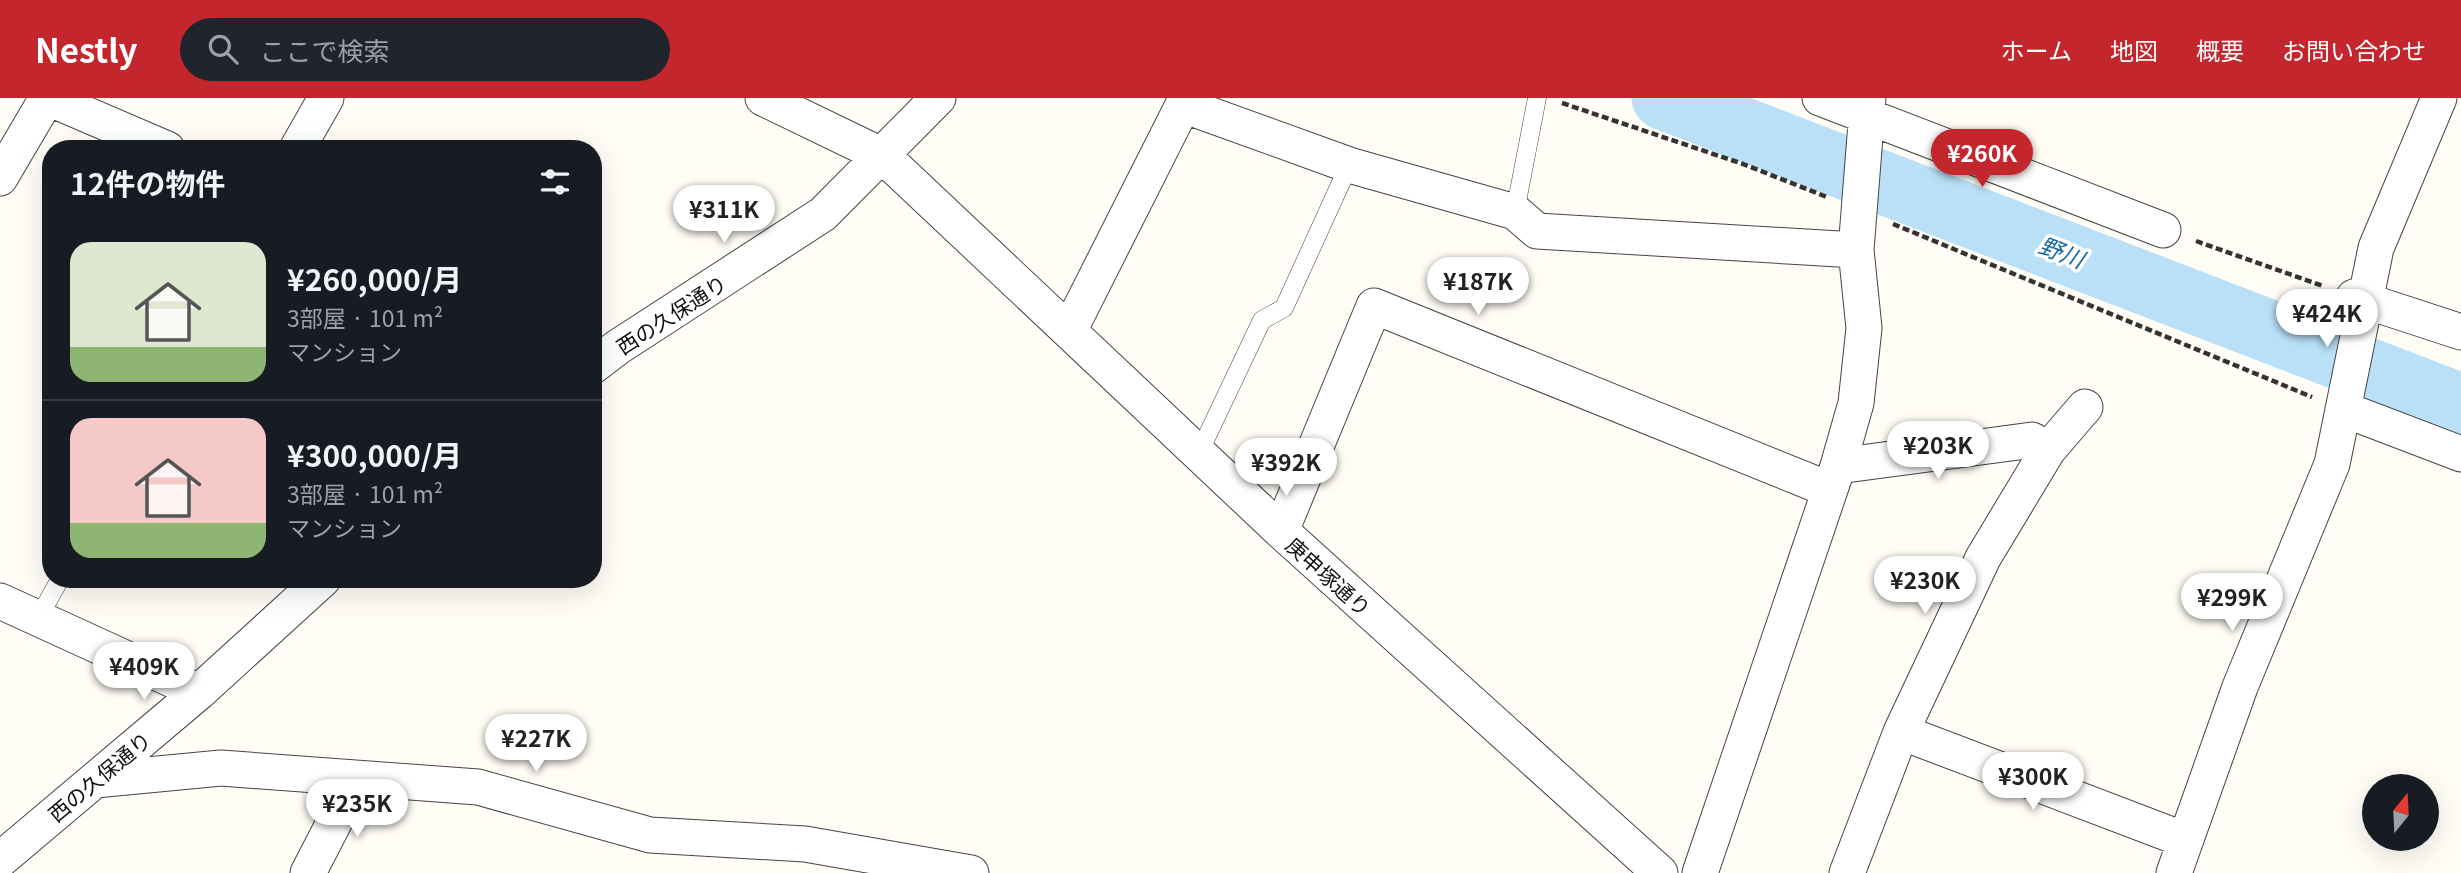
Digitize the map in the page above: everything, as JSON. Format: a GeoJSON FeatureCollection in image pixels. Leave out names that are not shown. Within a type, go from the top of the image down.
{"type":"FeatureCollection","features":[{"type":"Feature","properties":{"kind":"street"},"geometry":{"type":"LineString","coordinates":[[0,177],[48,98],[146,140]]}},
{"type":"Feature","properties":{"kind":"street"},"geometry":{"type":"LineString","coordinates":[[303,140],[326,98]]}},
{"type":"Feature","properties":{"kind":"street","name":"庚申塚通り"},"geometry":{"type":"LineString","coordinates":[[762,98],[883,156],[1280,531],[1660,873]]}},
{"type":"Feature","properties":{"kind":"street","name":"西の久保通り"},"geometry":{"type":"LineString","coordinates":[[602,349],[823,214],[938,98]]}},
{"type":"Feature","properties":{"kind":"street"},"geometry":{"type":"LineString","coordinates":[[1820,98],[1868,106],[2163,230]]}},
{"type":"Feature","properties":{"kind":"street"},"geometry":{"type":"LineString","coordinates":[[2174,873],[2240,687],[2332,464],[2359,298],[2376,248],[2440,98]]}},
{"type":"Feature","properties":{"kind":"street"},"geometry":{"type":"LineString","coordinates":[[1069,331],[1182,105],[1349,165],[1515,212],[1537,231],[1856,250]]}},
{"type":"Feature","properties":{"kind":"street"},"geometry":{"type":"LineString","coordinates":[[1700,873],[1856,403],[1864,328],[1856,250],[1857,207],[1868,106]]}},
{"type":"Feature","properties":{"kind":"street"},"geometry":{"type":"LineString","coordinates":[[2359,298],[2461,332]]}},
{"type":"Feature","properties":{"kind":"street"},"geometry":{"type":"LineString","coordinates":[[1280,531],[1374,306],[1833,477],[2032,440],[2048,450]]}},
{"type":"Feature","properties":{"kind":"street"},"geometry":{"type":"LineString","coordinates":[[1847,873],[1901,732],[1983,558],[2048,450],[2085,407]]}},
{"type":"Feature","properties":{"kind":"street"},"geometry":{"type":"LineString","coordinates":[[2343,409],[2461,454]]}},
{"type":"Feature","properties":{"kind":"street","name":"西の久保通り"},"geometry":{"type":"LineString","coordinates":[[1,858],[199,692],[313,588]]}},
{"type":"Feature","properties":{"kind":"street"},"geometry":{"type":"LineString","coordinates":[[0,601],[199,692]]}},
{"type":"Feature","properties":{"kind":"street"},"geometry":{"type":"LineString","coordinates":[[1901,732],[2185,840]]}},
{"type":"Feature","properties":{"kind":"street"},"geometry":{"type":"LineString","coordinates":[[95,780],[221,768],[478,787],[650,835],[801,859],[971,873]]}},
{"type":"Feature","properties":{"kind":"street"},"geometry":{"type":"LineString","coordinates":[[309,873],[356,780]]}},
{"type":"Feature","properties":{"kind":"lane"},"geometry":{"type":"LineString","coordinates":[[1515,212],[1537,98]]}},
{"type":"Feature","properties":{"kind":"lane"},"geometry":{"type":"LineString","coordinates":[[1198,455],[1262,320],[1284,308],[1349,165]]}},
{"type":"Feature","properties":{"kind":"lane"},"geometry":{"type":"LineString","coordinates":[[39,617],[55,588]]}},
{"type":"Feature","properties":{"kind":"path"},"geometry":{"type":"LineString","coordinates":[[1560,102],[1743,164],[1857,207],[2343,409]]}},
{"type":"Feature","properties":{"kind":"path"},"geometry":{"type":"LineString","coordinates":[[2163,230],[2359,298]]}},
{"type":"Feature","properties":{"kind":"waterway","name":"野川"},"geometry":{"type":"LineString","coordinates":[[1663,98],[2461,405]]}}]}
